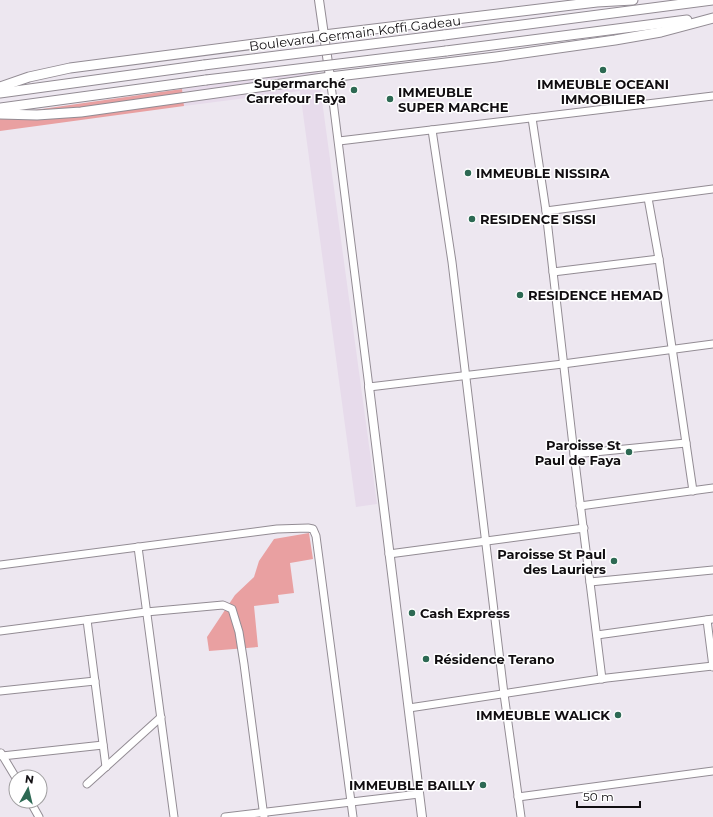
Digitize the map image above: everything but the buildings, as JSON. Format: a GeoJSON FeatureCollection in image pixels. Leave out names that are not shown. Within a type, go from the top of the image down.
{"type":"FeatureCollection","features":[{"type":"Feature","properties":{"kind":"main road"},"geometry":{"type":"LineString","coordinates":[[0,87],[30,77],[70,68],[597,2],[633,0]]}},
{"type":"Feature","properties":{"kind":"main road","name":"Boulevard Germain Koffi Gadeau"},"geometry":{"type":"LineString","coordinates":[[0,93],[204,65],[713,0]]}},
{"type":"Feature","properties":{"kind":"main road"},"geometry":{"type":"LineString","coordinates":[[0,108],[206,80],[713,18]]}},
{"type":"Feature","properties":{"kind":"main road"},"geometry":{"type":"LineString","coordinates":[[0,114],[37,115],[80,112],[330,77],[615,40],[661,32],[713,18]]}},
{"type":"Feature","properties":{"kind":"street"},"geometry":{"type":"LineString","coordinates":[[319,0],[339,141],[422,817]]}},
{"type":"Feature","properties":{"kind":"street"},"geometry":{"type":"LineString","coordinates":[[339,141],[713,96]]}},
{"type":"Feature","properties":{"kind":"street"},"geometry":{"type":"LineString","coordinates":[[532,118],[546,211],[563,364],[602,679]]}},
{"type":"Feature","properties":{"kind":"street"},"geometry":{"type":"LineString","coordinates":[[432,130],[452,262],[465,375],[487,540],[504,694],[521,817]]}},
{"type":"Feature","properties":{"kind":"street"},"geometry":{"type":"LineString","coordinates":[[546,211],[713,189]]}},
{"type":"Feature","properties":{"kind":"street"},"geometry":{"type":"LineString","coordinates":[[648,198],[659,259],[693,491]]}},
{"type":"Feature","properties":{"kind":"street"},"geometry":{"type":"LineString","coordinates":[[553,272],[659,259]]}},
{"type":"Feature","properties":{"kind":"street"},"geometry":{"type":"LineString","coordinates":[[369,387],[563,364],[713,344]]}},
{"type":"Feature","properties":{"kind":"street"},"geometry":{"type":"LineString","coordinates":[[574,454],[686,443]]}},
{"type":"Feature","properties":{"kind":"street"},"geometry":{"type":"LineString","coordinates":[[580,506],[713,488]]}},
{"type":"Feature","properties":{"kind":"street"},"geometry":{"type":"LineString","coordinates":[[389,554],[584,528]]}},
{"type":"Feature","properties":{"kind":"street"},"geometry":{"type":"LineString","coordinates":[[0,565],[278,529],[313,529],[316,536],[353,817]]}},
{"type":"Feature","properties":{"kind":"street"},"geometry":{"type":"LineString","coordinates":[[138,547],[174,817]]}},
{"type":"Feature","properties":{"kind":"street"},"geometry":{"type":"LineString","coordinates":[[590,582],[713,570]]}},
{"type":"Feature","properties":{"kind":"street"},"geometry":{"type":"LineString","coordinates":[[0,631],[146,612],[222,605],[232,609],[239,632],[244,664],[264,815]]}},
{"type":"Feature","properties":{"kind":"street"},"geometry":{"type":"LineString","coordinates":[[408,708],[602,679],[713,666],[710,619],[597,635]]}},
{"type":"Feature","properties":{"kind":"street"},"geometry":{"type":"LineString","coordinates":[[87,620],[106,767]]}},
{"type":"Feature","properties":{"kind":"street"},"geometry":{"type":"LineString","coordinates":[[0,691],[95,681]]}},
{"type":"Feature","properties":{"kind":"street"},"geometry":{"type":"LineString","coordinates":[[87,784],[161,717]]}},
{"type":"Feature","properties":{"kind":"street"},"geometry":{"type":"LineString","coordinates":[[10,769],[1,754],[103,745]]}},
{"type":"Feature","properties":{"kind":"street"},"geometry":{"type":"LineString","coordinates":[[518,797],[713,771]]}},
{"type":"Feature","properties":{"kind":"street"},"geometry":{"type":"LineString","coordinates":[[225,817],[264,815],[419,794]]}},
{"type":"Feature","properties":{"kind":"shaded area"},"geometry":{"type":"Polygon","coordinates":[[[318,71],[377,504],[356,507],[300,91],[184,106],[182,89],[318,71]]]}},
{"type":"Feature","properties":{"kind":"shaded area"},"geometry":{"type":"Polygon","coordinates":[[[182,89],[184,106],[0,131],[0,115],[182,89]]]}},
{"type":"Feature","properties":{"kind":"shaded area"},"geometry":{"type":"Polygon","coordinates":[[[309,533],[313,559],[290,563],[294,593],[278,595],[279,603],[254,606],[258,647],[209,651],[207,637],[235,595],[254,577],[259,561],[274,539],[309,533]]]}},
{"type":"Feature","properties":{"kind":"place","name":"IMMEUBLE OCEANI IMMOBILIER"},"geometry":{"type":"Point","coordinates":[603,70]}},
{"type":"Feature","properties":{"kind":"place","name":"Supermarché Carrefour Faya"},"geometry":{"type":"Point","coordinates":[354,90]}},
{"type":"Feature","properties":{"kind":"place","name":"IMMEUBLE SUPER MARCHE"},"geometry":{"type":"Point","coordinates":[390,99]}},
{"type":"Feature","properties":{"kind":"place","name":"IMMEUBLE NISSIRA"},"geometry":{"type":"Point","coordinates":[468,173]}},
{"type":"Feature","properties":{"kind":"place","name":"RESIDENCE SISSI"},"geometry":{"type":"Point","coordinates":[472,219]}},
{"type":"Feature","properties":{"kind":"place","name":"RESIDENCE HEMAD"},"geometry":{"type":"Point","coordinates":[520,295]}},
{"type":"Feature","properties":{"kind":"place","name":"Paroisse St Paul de Faya"},"geometry":{"type":"Point","coordinates":[629,452]}},
{"type":"Feature","properties":{"kind":"place","name":"Paroisse St Paul des Lauriers"},"geometry":{"type":"Point","coordinates":[614,561]}},
{"type":"Feature","properties":{"kind":"place","name":"Cash Express"},"geometry":{"type":"Point","coordinates":[412,613]}},
{"type":"Feature","properties":{"kind":"place","name":"Résidence Terano"},"geometry":{"type":"Point","coordinates":[426,659]}},
{"type":"Feature","properties":{"kind":"place","name":"IMMEUBLE WALICK"},"geometry":{"type":"Point","coordinates":[618,715]}},
{"type":"Feature","properties":{"kind":"place","name":"IMMEUBLE BAILLY"},"geometry":{"type":"Point","coordinates":[483,785]}}]}
